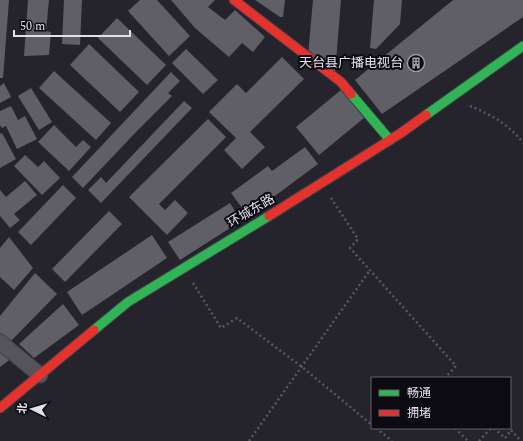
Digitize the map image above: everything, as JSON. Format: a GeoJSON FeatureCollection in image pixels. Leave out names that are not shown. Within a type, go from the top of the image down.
{"type":"FeatureCollection","features":[{"type":"Feature","properties":{"kind":"main road"},"geometry":{"type":"LineString","coordinates":[[234,0],[341,82],[390,140]]}},
{"type":"Feature","properties":{"kind":"main road","name":"环城东路"},"geometry":{"type":"LineString","coordinates":[[0,408],[128,302],[390,140],[523,46]]}},
{"type":"Feature","properties":{"kind":"street"},"geometry":{"type":"LineString","coordinates":[[0,342],[40,375]]}},
{"type":"Feature","properties":{"kind":"path"},"geometry":{"type":"LineString","coordinates":[[451,98],[486,112],[515,132],[523,143]]}},
{"type":"Feature","properties":{"kind":"path"},"geometry":{"type":"LineString","coordinates":[[321,184],[358,239],[350,248],[456,366],[446,377]]}},
{"type":"Feature","properties":{"kind":"path"},"geometry":{"type":"LineString","coordinates":[[184,268],[221,328],[237,318],[302,367],[371,424]]}},
{"type":"Feature","properties":{"kind":"path"},"geometry":{"type":"LineString","coordinates":[[249,441],[370,270]]}},
{"type":"Feature","properties":{"kind":"path"},"geometry":{"type":"LineString","coordinates":[[377,429],[392,441]]}},
{"type":"Feature","properties":{"kind":"path"},"geometry":{"type":"LineString","coordinates":[[456,429],[468,441]]}},
{"type":"Feature","properties":{"kind":"path"},"geometry":{"type":"LineString","coordinates":[[479,441],[491,429]]}},
{"type":"Feature","properties":{"kind":"path"},"geometry":{"type":"LineString","coordinates":[[493,429],[505,438],[511,430],[521,441]]}},
{"type":"Feature","properties":{"kind":"building"},"geometry":{"type":"Polygon","coordinates":[[[0,0],[9,0],[3,78],[0,78],[0,0]]]}},
{"type":"Feature","properties":{"kind":"building"},"geometry":{"type":"Polygon","coordinates":[[[28,0],[49,0],[46,31],[51,32],[49,55],[24,56],[28,0]]]}},
{"type":"Feature","properties":{"kind":"building"},"geometry":{"type":"Polygon","coordinates":[[[64,0],[82,0],[80,45],[62,44],[64,0]]]}},
{"type":"Feature","properties":{"kind":"building"},"geometry":{"type":"Polygon","coordinates":[[[140,0],[157,0],[190,36],[169,56],[128,11],[140,0]]]}},
{"type":"Feature","properties":{"kind":"building"},"geometry":{"type":"Polygon","coordinates":[[[171,0],[215,0],[208,7],[225,20],[235,10],[265,37],[253,52],[242,43],[229,57],[195,28],[171,0]]]}},
{"type":"Feature","properties":{"kind":"building"},"geometry":{"type":"Polygon","coordinates":[[[255,0],[285,0],[283,17],[280,17],[255,0]]]}},
{"type":"Feature","properties":{"kind":"building"},"geometry":{"type":"Polygon","coordinates":[[[313,0],[341,0],[335,74],[308,55],[313,0]]]}},
{"type":"Feature","properties":{"kind":"building"},"geometry":{"type":"Polygon","coordinates":[[[374,0],[402,0],[400,24],[376,49],[370,48],[374,0]]]}},
{"type":"Feature","properties":{"kind":"building","name":"天台县广播电视台"},"geometry":{"type":"Polygon","coordinates":[[[453,0],[523,0],[523,17],[382,114],[355,80],[453,0]]]}},
{"type":"Feature","properties":{"kind":"building"},"geometry":{"type":"Polygon","coordinates":[[[117,18],[166,65],[147,85],[98,38],[117,18]]]}},
{"type":"Feature","properties":{"kind":"building"},"geometry":{"type":"Polygon","coordinates":[[[89,44],[139,92],[120,112],[70,65],[89,44]]]}},
{"type":"Feature","properties":{"kind":"building"},"geometry":{"type":"Polygon","coordinates":[[[186,49],[218,80],[203,94],[172,63],[186,49]]]}},
{"type":"Feature","properties":{"kind":"building"},"geometry":{"type":"Polygon","coordinates":[[[282,57],[304,79],[250,132],[265,147],[242,169],[224,150],[236,138],[209,112],[237,84],[246,93],[282,57]]]}},
{"type":"Feature","properties":{"kind":"building"},"geometry":{"type":"Polygon","coordinates":[[[54,71],[111,123],[96,140],[39,88],[54,71]]]}},
{"type":"Feature","properties":{"kind":"building"},"geometry":{"type":"Polygon","coordinates":[[[171,72],[180,81],[168,93],[172,96],[83,188],[72,177],[171,72]]]}},
{"type":"Feature","properties":{"kind":"building"},"geometry":{"type":"Polygon","coordinates":[[[4,83],[11,97],[0,103],[0,86],[4,83]]]}},
{"type":"Feature","properties":{"kind":"building"},"geometry":{"type":"Polygon","coordinates":[[[31,88],[52,122],[39,130],[18,96],[31,88]]]}},
{"type":"Feature","properties":{"kind":"building"},"geometry":{"type":"Polygon","coordinates":[[[341,90],[364,118],[319,155],[296,127],[341,90]]]}},
{"type":"Feature","properties":{"kind":"building"},"geometry":{"type":"Polygon","coordinates":[[[184,101],[192,108],[101,203],[88,190],[101,177],[106,183],[184,101]]]}},
{"type":"Feature","properties":{"kind":"building"},"geometry":{"type":"Polygon","coordinates":[[[11,106],[18,120],[25,116],[37,139],[17,149],[6,126],[2,128],[0,125],[0,111],[11,106]]]}},
{"type":"Feature","properties":{"kind":"building"},"geometry":{"type":"Polygon","coordinates":[[[208,119],[226,137],[159,204],[165,210],[175,200],[188,213],[167,235],[129,197],[208,119]]]}},
{"type":"Feature","properties":{"kind":"building"},"geometry":{"type":"Polygon","coordinates":[[[54,125],[76,147],[83,140],[91,147],[69,171],[38,142],[54,125]]]}},
{"type":"Feature","properties":{"kind":"building"},"geometry":{"type":"Polygon","coordinates":[[[2,133],[16,159],[0,168],[0,134],[2,133]]]}},
{"type":"Feature","properties":{"kind":"building"},"geometry":{"type":"Polygon","coordinates":[[[305,147],[318,164],[248,216],[231,193],[268,166],[272,171],[305,147]]]}},
{"type":"Feature","properties":{"kind":"building"},"geometry":{"type":"Polygon","coordinates":[[[25,155],[38,167],[44,161],[60,178],[42,195],[14,166],[25,155]]]}},
{"type":"Feature","properties":{"kind":"building"},"geometry":{"type":"Polygon","coordinates":[[[25,181],[37,195],[14,214],[20,220],[10,228],[0,216],[0,190],[6,197],[25,181]]]}},
{"type":"Feature","properties":{"kind":"building"},"geometry":{"type":"Polygon","coordinates":[[[63,185],[76,198],[31,245],[18,232],[63,185]]]}},
{"type":"Feature","properties":{"kind":"building"},"geometry":{"type":"Polygon","coordinates":[[[230,203],[241,221],[180,260],[168,242],[230,203]]]}},
{"type":"Feature","properties":{"kind":"building"},"geometry":{"type":"Polygon","coordinates":[[[109,211],[122,224],[65,282],[52,269],[109,211]]]}},
{"type":"Feature","properties":{"kind":"building"},"geometry":{"type":"Polygon","coordinates":[[[152,235],[167,258],[82,315],[67,292],[152,235]]]}},
{"type":"Feature","properties":{"kind":"building"},"geometry":{"type":"Polygon","coordinates":[[[9,237],[33,268],[14,290],[0,277],[0,248],[9,237]]]}},
{"type":"Feature","properties":{"kind":"building"},"geometry":{"type":"Polygon","coordinates":[[[35,273],[57,294],[11,341],[0,333],[0,316],[35,273]]]}},
{"type":"Feature","properties":{"kind":"building"},"geometry":{"type":"Polygon","coordinates":[[[63,304],[79,325],[34,358],[19,344],[63,304]]]}},
{"type":"Feature","properties":{"kind":"building"},"geometry":{"type":"Polygon","coordinates":[[[0,342],[16,355],[0,367],[0,342]]]}},
{"type":"Feature","properties":{"kind":"traffic: fast"},"geometry":{"type":"LineString","coordinates":[[426,115],[523,46]]}},
{"type":"Feature","properties":{"kind":"traffic: fast"},"geometry":{"type":"LineString","coordinates":[[351,94],[390,140]]}},
{"type":"Feature","properties":{"kind":"traffic: fast"},"geometry":{"type":"LineString","coordinates":[[94,330],[128,302],[269,216]]}},
{"type":"Feature","properties":{"kind":"traffic: jam"},"geometry":{"type":"LineString","coordinates":[[234,0],[341,82],[351,94]]}},
{"type":"Feature","properties":{"kind":"traffic: jam"},"geometry":{"type":"LineString","coordinates":[[269,216],[401,133],[426,115]]}},
{"type":"Feature","properties":{"kind":"traffic: jam"},"geometry":{"type":"LineString","coordinates":[[0,408],[94,330]]}},
{"type":"Feature","properties":{"kind":"place","name":"天台县广播电视台"},"geometry":{"type":"Point","coordinates":[416,63]}}]}
